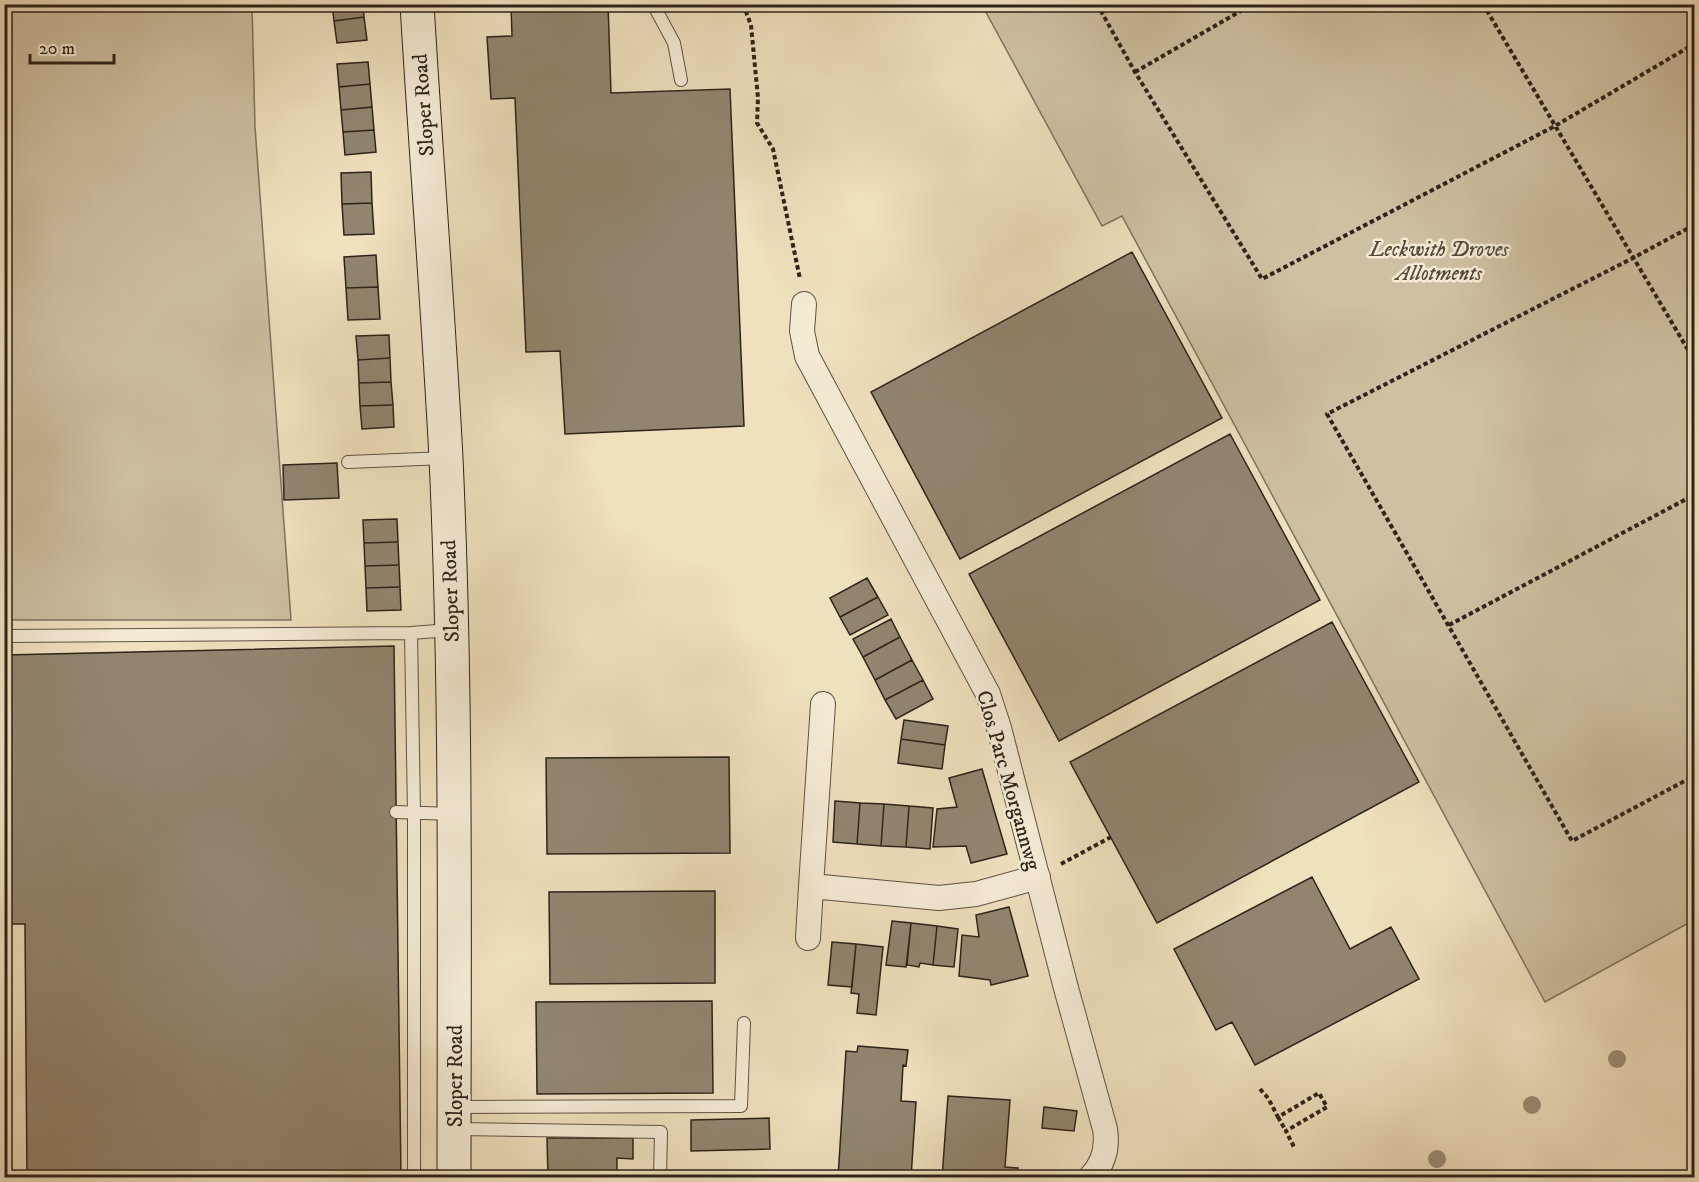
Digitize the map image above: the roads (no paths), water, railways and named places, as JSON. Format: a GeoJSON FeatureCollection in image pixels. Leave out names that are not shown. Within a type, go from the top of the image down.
{"type":"FeatureCollection","features":[{"type":"Feature","properties":{"kind":"street","name":"Sloper Road"},"geometry":{"type":"LineString","coordinates":[[417,4],[446,458],[455,814],[454,1178]]}},
{"type":"Feature","properties":{"kind":"street","name":"Clos Parc Morgannwg"},"geometry":{"type":"LineString","coordinates":[[804,304],[801,331],[807,356],[988,694],[1105,1129],[1107,1140],[1104,1158],[1090,1178]]}},
{"type":"Feature","properties":{"kind":"street"},"geometry":{"type":"LineString","coordinates":[[808,938],[823,704]]}},
{"type":"Feature","properties":{"kind":"street"},"geometry":{"type":"LineString","coordinates":[[811,886],[939,898],[976,894],[1036,873]]}},
{"type":"Feature","properties":{"kind":"lane"},"geometry":{"type":"LineString","coordinates":[[653,4],[674,43],[681,80]]}},
{"type":"Feature","properties":{"kind":"lane"},"geometry":{"type":"LineString","coordinates":[[348,462],[446,458]]}},
{"type":"Feature","properties":{"kind":"lane"},"geometry":{"type":"LineString","coordinates":[[4,636],[411,633],[451,630]]}},
{"type":"Feature","properties":{"kind":"lane"},"geometry":{"type":"LineString","coordinates":[[411,633],[414,813],[414,1178]]}},
{"type":"Feature","properties":{"kind":"lane"},"geometry":{"type":"LineString","coordinates":[[396,812],[455,814]]}},
{"type":"Feature","properties":{"kind":"lane"},"geometry":{"type":"LineString","coordinates":[[454,1118],[741,1106],[744,1023]]}},
{"type":"Feature","properties":{"kind":"lane"},"geometry":{"type":"LineString","coordinates":[[454,1118],[661,1132],[660,1178]]}},
{"type":"Feature","properties":{"kind":"park label","name":"Leckwith Droves Allotments"},"geometry":{"type":"Point","coordinates":[1439,261]}}]}
